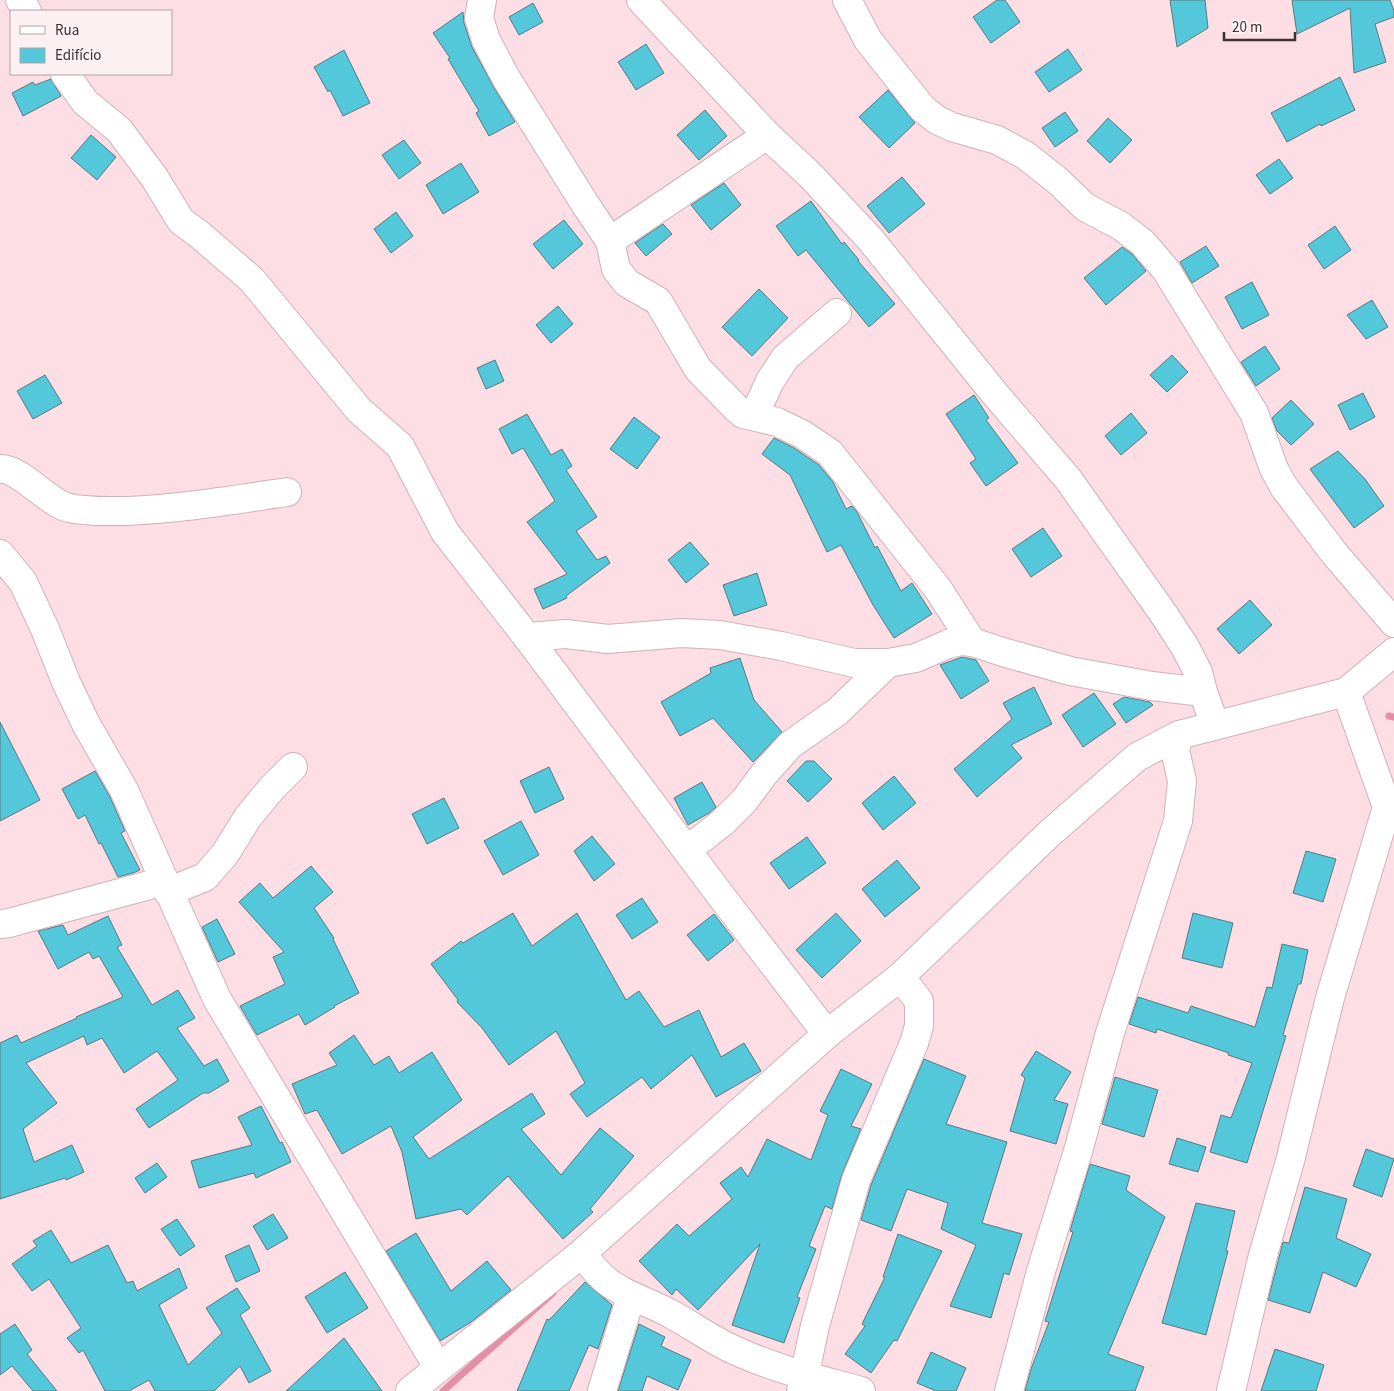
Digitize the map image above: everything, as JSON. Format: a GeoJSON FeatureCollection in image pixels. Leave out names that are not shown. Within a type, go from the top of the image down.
{"type":"FeatureCollection","features":[{"type":"Feature","properties":{"kind":"street"},"geometry":{"type":"LineString","coordinates":[[482,0],[479,18],[486,40],[506,78],[584,204],[610,241],[616,268],[627,283],[658,302],[698,369],[743,414],[777,422],[802,434],[830,453],[938,590],[972,642]]}},
{"type":"Feature","properties":{"kind":"street"},"geometry":{"type":"LineString","coordinates":[[641,0],[767,135],[810,175],[870,240],[995,394],[1068,479],[1165,616],[1198,672],[1215,725]]}},
{"type":"Feature","properties":{"kind":"street"},"geometry":{"type":"LineString","coordinates":[[847,0],[868,40],[922,108],[937,120],[952,127],[997,140],[1025,155],[1058,181],[1085,207],[1122,226],[1143,243],[1166,270],[1254,413],[1274,469],[1284,487],[1334,553],[1394,623]]}},
{"type":"Feature","properties":{"kind":"street"},"geometry":{"type":"LineString","coordinates":[[66,75],[85,102],[119,130],[154,177],[181,221],[252,280],[359,410],[400,446],[444,532],[527,638],[827,1034]]}},
{"type":"Feature","properties":{"kind":"street"},"geometry":{"type":"LineString","coordinates":[[610,241],[767,135]]}},
{"type":"Feature","properties":{"kind":"street"},"geometry":{"type":"LineString","coordinates":[[754,416],[770,381],[786,358],[837,313]]}},
{"type":"Feature","properties":{"kind":"street"},"geometry":{"type":"LineString","coordinates":[[0,469],[4,469],[21,478],[68,508],[104,511],[164,510],[287,492]]}},
{"type":"Feature","properties":{"kind":"street"},"geometry":{"type":"LineString","coordinates":[[0,554],[22,582],[45,629],[66,682],[86,724],[124,790],[218,999],[438,1367]]}},
{"type":"Feature","properties":{"kind":"street"},"geometry":{"type":"LineString","coordinates":[[527,638],[566,634],[608,639],[681,633],[720,635],[780,646],[854,663],[888,663],[916,658],[948,644],[962,641],[972,642],[1070,671],[1152,686],[1203,692]]}},
{"type":"Feature","properties":{"kind":"street"},"geometry":{"type":"LineString","coordinates":[[410,1391],[438,1367],[590,1264],[827,1034],[908,987],[1050,833],[1137,757],[1177,743],[1215,725],[1346,692],[1394,652]]}},
{"type":"Feature","properties":{"kind":"street"},"geometry":{"type":"LineString","coordinates":[[687,850],[723,822],[744,801],[790,744],[837,712],[888,663]]}},
{"type":"Feature","properties":{"kind":"street"},"geometry":{"type":"LineString","coordinates":[[1231,1391],[1262,1259],[1290,1161],[1330,998],[1390,813],[1346,692]]}},
{"type":"Feature","properties":{"kind":"street"},"geometry":{"type":"LineString","coordinates":[[1009,1391],[1041,1271],[1079,1148],[1110,1032],[1178,821],[1182,781],[1177,743]]}},
{"type":"Feature","properties":{"kind":"street"},"geometry":{"type":"LineString","coordinates":[[0,924],[205,877],[225,854],[248,817],[272,788],[293,767]]}},
{"type":"Feature","properties":{"kind":"street"},"geometry":{"type":"LineString","coordinates":[[803,1383],[815,1326],[856,1180],[914,1043],[919,1026],[908,987]]}},
{"type":"Feature","properties":{"kind":"street"},"geometry":{"type":"LineString","coordinates":[[590,1264],[630,1296],[670,1313],[700,1333],[803,1383],[861,1391]]}},
{"type":"Feature","properties":{"kind":"street"},"geometry":{"type":"LineString","coordinates":[[602,1391],[630,1296]]}},
{"type":"Feature","properties":{"kind":"building"},"geometry":{"type":"Polygon","coordinates":[[[997,0],[1005,0],[1020,22],[991,43],[973,17],[997,0]]]}},
{"type":"Feature","properties":{"kind":"building"},"geometry":{"type":"Polygon","coordinates":[[[1170,0],[1205,0],[1208,28],[1177,47],[1170,0]]]}},
{"type":"Feature","properties":{"kind":"building"},"geometry":{"type":"Polygon","coordinates":[[[1292,0],[1390,0],[1394,17],[1375,24],[1386,62],[1354,73],[1350,8],[1297,34],[1292,0]]]}},
{"type":"Feature","properties":{"kind":"building"},"geometry":{"type":"Polygon","coordinates":[[[533,3],[543,22],[519,35],[509,17],[533,3]]]}},
{"type":"Feature","properties":{"kind":"building"},"geometry":{"type":"Polygon","coordinates":[[[463,12],[464,23],[472,47],[515,122],[489,136],[476,113],[479,111],[448,59],[450,58],[433,33],[463,12]]]}},
{"type":"Feature","properties":{"kind":"building"},"geometry":{"type":"Polygon","coordinates":[[[646,44],[664,73],[636,90],[618,62],[646,44]]]}},
{"type":"Feature","properties":{"kind":"building"},"geometry":{"type":"Polygon","coordinates":[[[1068,49],[1082,70],[1049,92],[1035,72],[1068,49]]]}},
{"type":"Feature","properties":{"kind":"building"},"geometry":{"type":"Polygon","coordinates":[[[344,50],[370,103],[343,116],[330,90],[328,92],[314,67],[344,50]]]}},
{"type":"Feature","properties":{"kind":"building"},"geometry":{"type":"Polygon","coordinates":[[[1340,77],[1355,110],[1321,126],[1320,124],[1287,142],[1271,113],[1340,77]]]}},
{"type":"Feature","properties":{"kind":"building"},"geometry":{"type":"Polygon","coordinates":[[[51,79],[61,96],[23,116],[12,93],[33,82],[35,85],[51,79]]]}},
{"type":"Feature","properties":{"kind":"building"},"geometry":{"type":"Polygon","coordinates":[[[888,90],[915,123],[889,148],[859,117],[888,90]]]}},
{"type":"Feature","properties":{"kind":"building"},"geometry":{"type":"Polygon","coordinates":[[[705,110],[727,136],[699,160],[677,135],[705,110]]]}},
{"type":"Feature","properties":{"kind":"building"},"geometry":{"type":"Polygon","coordinates":[[[1065,112],[1078,131],[1055,147],[1042,128],[1065,112]]]}},
{"type":"Feature","properties":{"kind":"building"},"geometry":{"type":"Polygon","coordinates":[[[1108,118],[1132,140],[1110,163],[1087,141],[1108,118]]]}},
{"type":"Feature","properties":{"kind":"building"},"geometry":{"type":"Polygon","coordinates":[[[91,135],[116,157],[97,180],[71,158],[91,135]]]}},
{"type":"Feature","properties":{"kind":"building"},"geometry":{"type":"Polygon","coordinates":[[[404,140],[421,163],[399,179],[382,155],[404,140]]]}},
{"type":"Feature","properties":{"kind":"building"},"geometry":{"type":"Polygon","coordinates":[[[1279,159],[1293,178],[1270,194],[1256,175],[1279,159]]]}},
{"type":"Feature","properties":{"kind":"building"},"geometry":{"type":"Polygon","coordinates":[[[461,163],[479,192],[443,214],[426,185],[461,163]]]}},
{"type":"Feature","properties":{"kind":"building"},"geometry":{"type":"Polygon","coordinates":[[[902,177],[925,204],[889,233],[867,206],[902,177]]]}},
{"type":"Feature","properties":{"kind":"building"},"geometry":{"type":"Polygon","coordinates":[[[724,183],[741,205],[711,230],[691,205],[724,183]]]}},
{"type":"Feature","properties":{"kind":"building"},"geometry":{"type":"Polygon","coordinates":[[[811,201],[842,244],[844,242],[895,304],[869,327],[806,250],[798,256],[776,226],[811,201]]]}},
{"type":"Feature","properties":{"kind":"building"},"geometry":{"type":"Polygon","coordinates":[[[396,212],[413,236],[391,253],[374,229],[396,212]]]}},
{"type":"Feature","properties":{"kind":"building"},"geometry":{"type":"Polygon","coordinates":[[[564,220],[583,244],[553,269],[533,244],[564,220]]]}},
{"type":"Feature","properties":{"kind":"building"},"geometry":{"type":"Polygon","coordinates":[[[663,224],[672,234],[646,256],[635,243],[663,224]]]}},
{"type":"Feature","properties":{"kind":"building"},"geometry":{"type":"Polygon","coordinates":[[[1335,226],[1351,250],[1324,269],[1308,245],[1335,226]]]}},
{"type":"Feature","properties":{"kind":"building"},"geometry":{"type":"Polygon","coordinates":[[[1206,246],[1219,266],[1192,283],[1180,262],[1206,246]]]}},
{"type":"Feature","properties":{"kind":"building"},"geometry":{"type":"Polygon","coordinates":[[[1122,247],[1132,254],[1146,271],[1106,305],[1084,278],[1122,247]]]}},
{"type":"Feature","properties":{"kind":"building"},"geometry":{"type":"Polygon","coordinates":[[[1252,282],[1269,315],[1242,329],[1225,297],[1252,282]]]}},
{"type":"Feature","properties":{"kind":"building"},"geometry":{"type":"Polygon","coordinates":[[[759,289],[788,318],[752,356],[722,327],[759,289]]]}},
{"type":"Feature","properties":{"kind":"building"},"geometry":{"type":"Polygon","coordinates":[[[1372,300],[1388,327],[1366,339],[1347,315],[1372,300]]]}},
{"type":"Feature","properties":{"kind":"building"},"geometry":{"type":"Polygon","coordinates":[[[558,306],[573,324],[551,343],[536,325],[558,306]]]}},
{"type":"Feature","properties":{"kind":"building"},"geometry":{"type":"Polygon","coordinates":[[[1265,346],[1280,369],[1256,386],[1241,362],[1265,346]]]}},
{"type":"Feature","properties":{"kind":"building"},"geometry":{"type":"Polygon","coordinates":[[[1172,355],[1188,372],[1167,392],[1150,375],[1172,355]]]}},
{"type":"Feature","properties":{"kind":"building"},"geometry":{"type":"Polygon","coordinates":[[[495,360],[504,381],[486,389],[477,368],[495,360]]]}},
{"type":"Feature","properties":{"kind":"building"},"geometry":{"type":"Polygon","coordinates":[[[45,375],[62,403],[33,419],[17,391],[45,375]]]}},
{"type":"Feature","properties":{"kind":"building"},"geometry":{"type":"Polygon","coordinates":[[[1363,393],[1375,417],[1350,430],[1338,405],[1363,393]]]}},
{"type":"Feature","properties":{"kind":"building"},"geometry":{"type":"Polygon","coordinates":[[[974,395],[989,418],[986,420],[1018,463],[986,486],[970,463],[976,459],[946,414],[974,395]]]}},
{"type":"Feature","properties":{"kind":"building"},"geometry":{"type":"Polygon","coordinates":[[[1291,400],[1314,424],[1291,445],[1277,431],[1272,418],[1291,400]]]}},
{"type":"Feature","properties":{"kind":"building"},"geometry":{"type":"Polygon","coordinates":[[[1131,413],[1147,433],[1121,455],[1105,436],[1131,413]]]}},
{"type":"Feature","properties":{"kind":"building"},"geometry":{"type":"Polygon","coordinates":[[[527,414],[551,455],[562,449],[572,466],[566,470],[597,517],[576,531],[597,560],[606,556],[610,563],[566,596],[567,598],[543,609],[534,589],[567,574],[527,522],[555,501],[523,448],[512,454],[499,429],[527,414]]]}},
{"type":"Feature","properties":{"kind":"building"},"geometry":{"type":"Polygon","coordinates":[[[634,417],[660,437],[637,469],[610,449],[634,417]]]}},
{"type":"Feature","properties":{"kind":"building"},"geometry":{"type":"Polygon","coordinates":[[[774,438],[794,448],[819,465],[833,482],[846,509],[852,506],[857,512],[875,548],[877,546],[901,591],[912,583],[932,614],[894,638],[873,605],[841,545],[827,552],[790,475],[762,454],[774,438]]]}},
{"type":"Feature","properties":{"kind":"building"},"geometry":{"type":"Polygon","coordinates":[[[1338,451],[1365,479],[1384,506],[1354,528],[1310,469],[1338,451]]]}},
{"type":"Feature","properties":{"kind":"building"},"geometry":{"type":"Polygon","coordinates":[[[1043,528],[1062,556],[1031,577],[1012,549],[1043,528]]]}},
{"type":"Feature","properties":{"kind":"building"},"geometry":{"type":"Polygon","coordinates":[[[690,542],[709,564],[686,583],[668,560],[690,542]]]}},
{"type":"Feature","properties":{"kind":"building"},"geometry":{"type":"Polygon","coordinates":[[[757,573],[767,605],[734,616],[723,585],[757,573]]]}},
{"type":"Feature","properties":{"kind":"building"},"geometry":{"type":"Polygon","coordinates":[[[1250,600],[1272,625],[1239,654],[1217,629],[1250,600]]]}},
{"type":"Feature","properties":{"kind":"building"},"geometry":{"type":"Polygon","coordinates":[[[962,657],[976,660],[989,681],[961,699],[940,665],[962,657]]]}},
{"type":"Feature","properties":{"kind":"building"},"geometry":{"type":"Polygon","coordinates":[[[740,658],[754,700],[782,732],[753,762],[713,718],[680,736],[661,702],[711,673],[710,668],[740,658]]]}},
{"type":"Feature","properties":{"kind":"building"},"geometry":{"type":"Polygon","coordinates":[[[1034,687],[1052,724],[1011,745],[1022,758],[977,797],[954,769],[1012,719],[1003,703],[1034,687]]]}},
{"type":"Feature","properties":{"kind":"building"},"geometry":{"type":"Polygon","coordinates":[[[1094,693],[1116,724],[1083,747],[1062,715],[1094,693]]]}},
{"type":"Feature","properties":{"kind":"building"},"geometry":{"type":"Polygon","coordinates":[[[1124,697],[1150,702],[1153,705],[1126,723],[1113,704],[1124,697]]]}},
{"type":"Feature","properties":{"kind":"building"},"geometry":{"type":"Polygon","coordinates":[[[0,722],[40,800],[0,821],[0,722]]]}},
{"type":"Feature","properties":{"kind":"building"},"geometry":{"type":"Polygon","coordinates":[[[806,761],[814,761],[832,779],[808,802],[787,781],[806,761]]]}},
{"type":"Feature","properties":{"kind":"building"},"geometry":{"type":"Polygon","coordinates":[[[549,767],[564,799],[535,813],[520,781],[549,767]]]}},
{"type":"Feature","properties":{"kind":"building"},"geometry":{"type":"Polygon","coordinates":[[[95,771],[110,797],[125,831],[121,833],[140,870],[133,873],[118,877],[85,815],[78,819],[62,789],[95,771]]]}},
{"type":"Feature","properties":{"kind":"building"},"geometry":{"type":"Polygon","coordinates":[[[894,776],[916,803],[883,830],[862,803],[894,776]]]}},
{"type":"Feature","properties":{"kind":"building"},"geometry":{"type":"Polygon","coordinates":[[[702,782],[716,807],[688,825],[674,798],[702,782]]]}},
{"type":"Feature","properties":{"kind":"building"},"geometry":{"type":"Polygon","coordinates":[[[444,798],[459,828],[427,844],[412,814],[444,798]]]}},
{"type":"Feature","properties":{"kind":"building"},"geometry":{"type":"Polygon","coordinates":[[[521,821],[539,855],[503,875],[484,841],[521,821]]]}},
{"type":"Feature","properties":{"kind":"building"},"geometry":{"type":"Polygon","coordinates":[[[592,836],[615,864],[594,881],[574,851],[592,836]]]}},
{"type":"Feature","properties":{"kind":"building"},"geometry":{"type":"Polygon","coordinates":[[[807,837],[826,863],[789,889],[770,863],[807,837]]]}},
{"type":"Feature","properties":{"kind":"building"},"geometry":{"type":"Polygon","coordinates":[[[1306,851],[1336,859],[1323,902],[1293,893],[1306,851]]]}},
{"type":"Feature","properties":{"kind":"building"},"geometry":{"type":"Polygon","coordinates":[[[897,860],[920,888],[885,917],[862,889],[897,860]]]}},
{"type":"Feature","properties":{"kind":"building"},"geometry":{"type":"Polygon","coordinates":[[[311,866],[333,892],[314,908],[334,938],[359,993],[334,1006],[305,1025],[299,1014],[257,1035],[240,1006],[285,984],[273,957],[284,952],[239,902],[260,883],[273,898],[311,866]]]}},
{"type":"Feature","properties":{"kind":"building"},"geometry":{"type":"Polygon","coordinates":[[[642,898],[658,922],[632,939],[616,915],[642,898]]]}},
{"type":"Feature","properties":{"kind":"building"},"geometry":{"type":"Polygon","coordinates":[[[513,913],[532,946],[577,913],[626,1000],[639,991],[664,1027],[699,1010],[721,1057],[744,1043],[761,1071],[716,1097],[692,1055],[651,1089],[642,1077],[587,1117],[570,1094],[585,1083],[556,1031],[509,1065],[482,1028],[457,1002],[458,1000],[431,964],[461,941],[463,943],[513,913]]]}},
{"type":"Feature","properties":{"kind":"building"},"geometry":{"type":"Polygon","coordinates":[[[836,913],[861,941],[822,978],[796,950],[836,913]]]}},
{"type":"Feature","properties":{"kind":"building"},"geometry":{"type":"Polygon","coordinates":[[[1193,913],[1233,923],[1222,968],[1182,958],[1193,913]]]}},
{"type":"Feature","properties":{"kind":"building"},"geometry":{"type":"Polygon","coordinates":[[[714,914],[734,940],[708,961],[687,935],[714,914]]]}},
{"type":"Feature","properties":{"kind":"building"},"geometry":{"type":"Polygon","coordinates":[[[108,916],[122,945],[117,947],[152,1005],[178,990],[195,1018],[177,1028],[204,1066],[217,1059],[229,1081],[209,1093],[203,1093],[149,1128],[136,1109],[178,1080],[157,1051],[124,1073],[102,1038],[87,1045],[84,1036],[26,1063],[57,1103],[23,1129],[34,1162],[72,1145],[84,1172],[66,1180],[65,1178],[0,1199],[0,1043],[17,1035],[21,1043],[123,997],[99,956],[93,959],[89,952],[58,969],[38,931],[63,925],[68,935],[108,916]]]}},
{"type":"Feature","properties":{"kind":"building"},"geometry":{"type":"Polygon","coordinates":[[[217,919],[235,954],[218,962],[202,927],[217,919]]]}},
{"type":"Feature","properties":{"kind":"building"},"geometry":{"type":"Polygon","coordinates":[[[1282,944],[1308,950],[1301,984],[1298,984],[1283,1035],[1286,1036],[1247,1163],[1210,1152],[1221,1115],[1231,1118],[1252,1063],[1228,1055],[1229,1053],[1157,1029],[1156,1033],[1129,1024],[1138,997],[1188,1013],[1191,1006],[1255,1027],[1267,987],[1272,988],[1282,944]]]}},
{"type":"Feature","properties":{"kind":"building"},"geometry":{"type":"Polygon","coordinates":[[[354,1035],[374,1065],[389,1056],[399,1073],[432,1052],[462,1100],[413,1137],[429,1159],[532,1093],[545,1114],[521,1129],[561,1175],[600,1128],[634,1156],[590,1209],[593,1212],[563,1239],[508,1176],[467,1215],[461,1209],[416,1219],[402,1152],[391,1126],[342,1154],[317,1110],[305,1114],[292,1084],[337,1065],[329,1053],[354,1035]]]}},
{"type":"Feature","properties":{"kind":"building"},"geometry":{"type":"Polygon","coordinates":[[[1036,1051],[1071,1072],[1054,1100],[1068,1104],[1056,1144],[1010,1131],[1025,1078],[1021,1075],[1036,1051]]]}},
{"type":"Feature","properties":{"kind":"building"},"geometry":{"type":"Polygon","coordinates":[[[924,1059],[966,1076],[946,1124],[1007,1142],[982,1223],[1022,1234],[1009,1275],[1004,1273],[991,1318],[950,1306],[976,1245],[941,1229],[948,1203],[907,1189],[891,1231],[861,1220],[871,1185],[924,1059]]]}},
{"type":"Feature","properties":{"kind":"building"},"geometry":{"type":"Polygon","coordinates":[[[841,1069],[872,1084],[851,1126],[861,1129],[842,1174],[832,1209],[825,1206],[809,1246],[816,1249],[797,1297],[800,1298],[784,1343],[732,1325],[760,1244],[698,1310],[676,1289],[672,1295],[639,1261],[677,1224],[689,1236],[732,1199],[720,1183],[741,1167],[748,1177],[767,1139],[811,1160],[828,1115],[820,1111],[841,1069]]]}},
{"type":"Feature","properties":{"kind":"building"},"geometry":{"type":"Polygon","coordinates":[[[1115,1077],[1158,1090],[1144,1137],[1102,1124],[1115,1077]]]}},
{"type":"Feature","properties":{"kind":"building"},"geometry":{"type":"Polygon","coordinates":[[[261,1106],[280,1143],[282,1142],[291,1162],[256,1178],[254,1173],[199,1188],[191,1161],[252,1145],[238,1117],[261,1106]]]}},
{"type":"Feature","properties":{"kind":"building"},"geometry":{"type":"Polygon","coordinates":[[[1177,1138],[1206,1147],[1198,1172],[1169,1164],[1177,1138]]]}},
{"type":"Feature","properties":{"kind":"building"},"geometry":{"type":"Polygon","coordinates":[[[1366,1149],[1394,1159],[1382,1197],[1353,1186],[1366,1149]]]}},
{"type":"Feature","properties":{"kind":"building"},"geometry":{"type":"Polygon","coordinates":[[[157,1163],[167,1177],[145,1193],[135,1178],[157,1163]]]}},
{"type":"Feature","properties":{"kind":"building"},"geometry":{"type":"Polygon","coordinates":[[[1090,1164],[1130,1176],[1126,1190],[1165,1217],[1108,1354],[1144,1367],[1135,1391],[1025,1391],[1031,1369],[1049,1322],[1045,1321],[1073,1232],[1070,1231],[1090,1164]]]}},
{"type":"Feature","properties":{"kind":"building"},"geometry":{"type":"Polygon","coordinates":[[[1305,1187],[1347,1199],[1336,1238],[1371,1254],[1356,1287],[1323,1272],[1310,1313],[1268,1300],[1283,1242],[1289,1243],[1305,1187]]]}},
{"type":"Feature","properties":{"kind":"building"},"geometry":{"type":"Polygon","coordinates":[[[1196,1203],[1235,1211],[1226,1251],[1228,1251],[1206,1335],[1162,1323],[1196,1203]]]}},
{"type":"Feature","properties":{"kind":"building"},"geometry":{"type":"Polygon","coordinates":[[[273,1214],[288,1238],[267,1250],[253,1226],[273,1214]]]}},
{"type":"Feature","properties":{"kind":"building"},"geometry":{"type":"Polygon","coordinates":[[[177,1219],[195,1246],[180,1256],[161,1229],[177,1219]]]}},
{"type":"Feature","properties":{"kind":"building"},"geometry":{"type":"Polygon","coordinates":[[[51,1230],[71,1263],[108,1245],[127,1283],[133,1281],[137,1291],[179,1268],[187,1288],[159,1305],[188,1365],[222,1333],[206,1308],[237,1288],[250,1308],[240,1315],[271,1371],[249,1383],[240,1366],[214,1391],[155,1391],[149,1380],[129,1391],[105,1391],[83,1350],[79,1353],[67,1338],[81,1328],[49,1279],[32,1291],[12,1264],[37,1246],[33,1241],[51,1230]]]}},
{"type":"Feature","properties":{"kind":"building"},"geometry":{"type":"Polygon","coordinates":[[[416,1233],[451,1291],[487,1261],[511,1290],[471,1322],[440,1341],[386,1251],[416,1233]]]}},
{"type":"Feature","properties":{"kind":"building"},"geometry":{"type":"Polygon","coordinates":[[[898,1234],[942,1251],[897,1341],[894,1340],[871,1373],[845,1354],[865,1326],[862,1324],[885,1277],[883,1277],[898,1234]]]}},
{"type":"Feature","properties":{"kind":"building"},"geometry":{"type":"Polygon","coordinates":[[[249,1245],[260,1271],[236,1282],[225,1256],[249,1245]]]}},
{"type":"Feature","properties":{"kind":"building"},"geometry":{"type":"Polygon","coordinates":[[[345,1272],[368,1308],[327,1333],[305,1297],[345,1272]]]}},
{"type":"Feature","properties":{"kind":"building"},"geometry":{"type":"Polygon","coordinates":[[[585,1282],[612,1305],[598,1349],[589,1345],[569,1391],[517,1391],[547,1319],[549,1320],[585,1282]]]}},
{"type":"Feature","properties":{"kind":"building"},"geometry":{"type":"Polygon","coordinates":[[[15,1324],[32,1350],[27,1354],[57,1391],[33,1391],[12,1366],[0,1375],[0,1334],[15,1324]]]}},
{"type":"Feature","properties":{"kind":"building"},"geometry":{"type":"Polygon","coordinates":[[[639,1324],[665,1337],[661,1346],[691,1360],[678,1390],[647,1376],[642,1391],[618,1391],[639,1324]]]}},
{"type":"Feature","properties":{"kind":"building"},"geometry":{"type":"Polygon","coordinates":[[[344,1338],[382,1391],[286,1391],[344,1338]]]}},
{"type":"Feature","properties":{"kind":"building"},"geometry":{"type":"Polygon","coordinates":[[[1275,1349],[1324,1365],[1316,1391],[1261,1391],[1275,1349]]]}},
{"type":"Feature","properties":{"kind":"building"},"geometry":{"type":"Polygon","coordinates":[[[931,1352],[966,1368],[956,1391],[936,1391],[917,1383],[931,1352]]]}},
{"type":"Feature","properties":{"kind":"waterway"},"geometry":{"type":"LineString","coordinates":[[1389,716],[1394,717]]}},
{"type":"Feature","properties":{"kind":"waterway"},"geometry":{"type":"LineString","coordinates":[[443,1391],[553,1293]]}}]}
